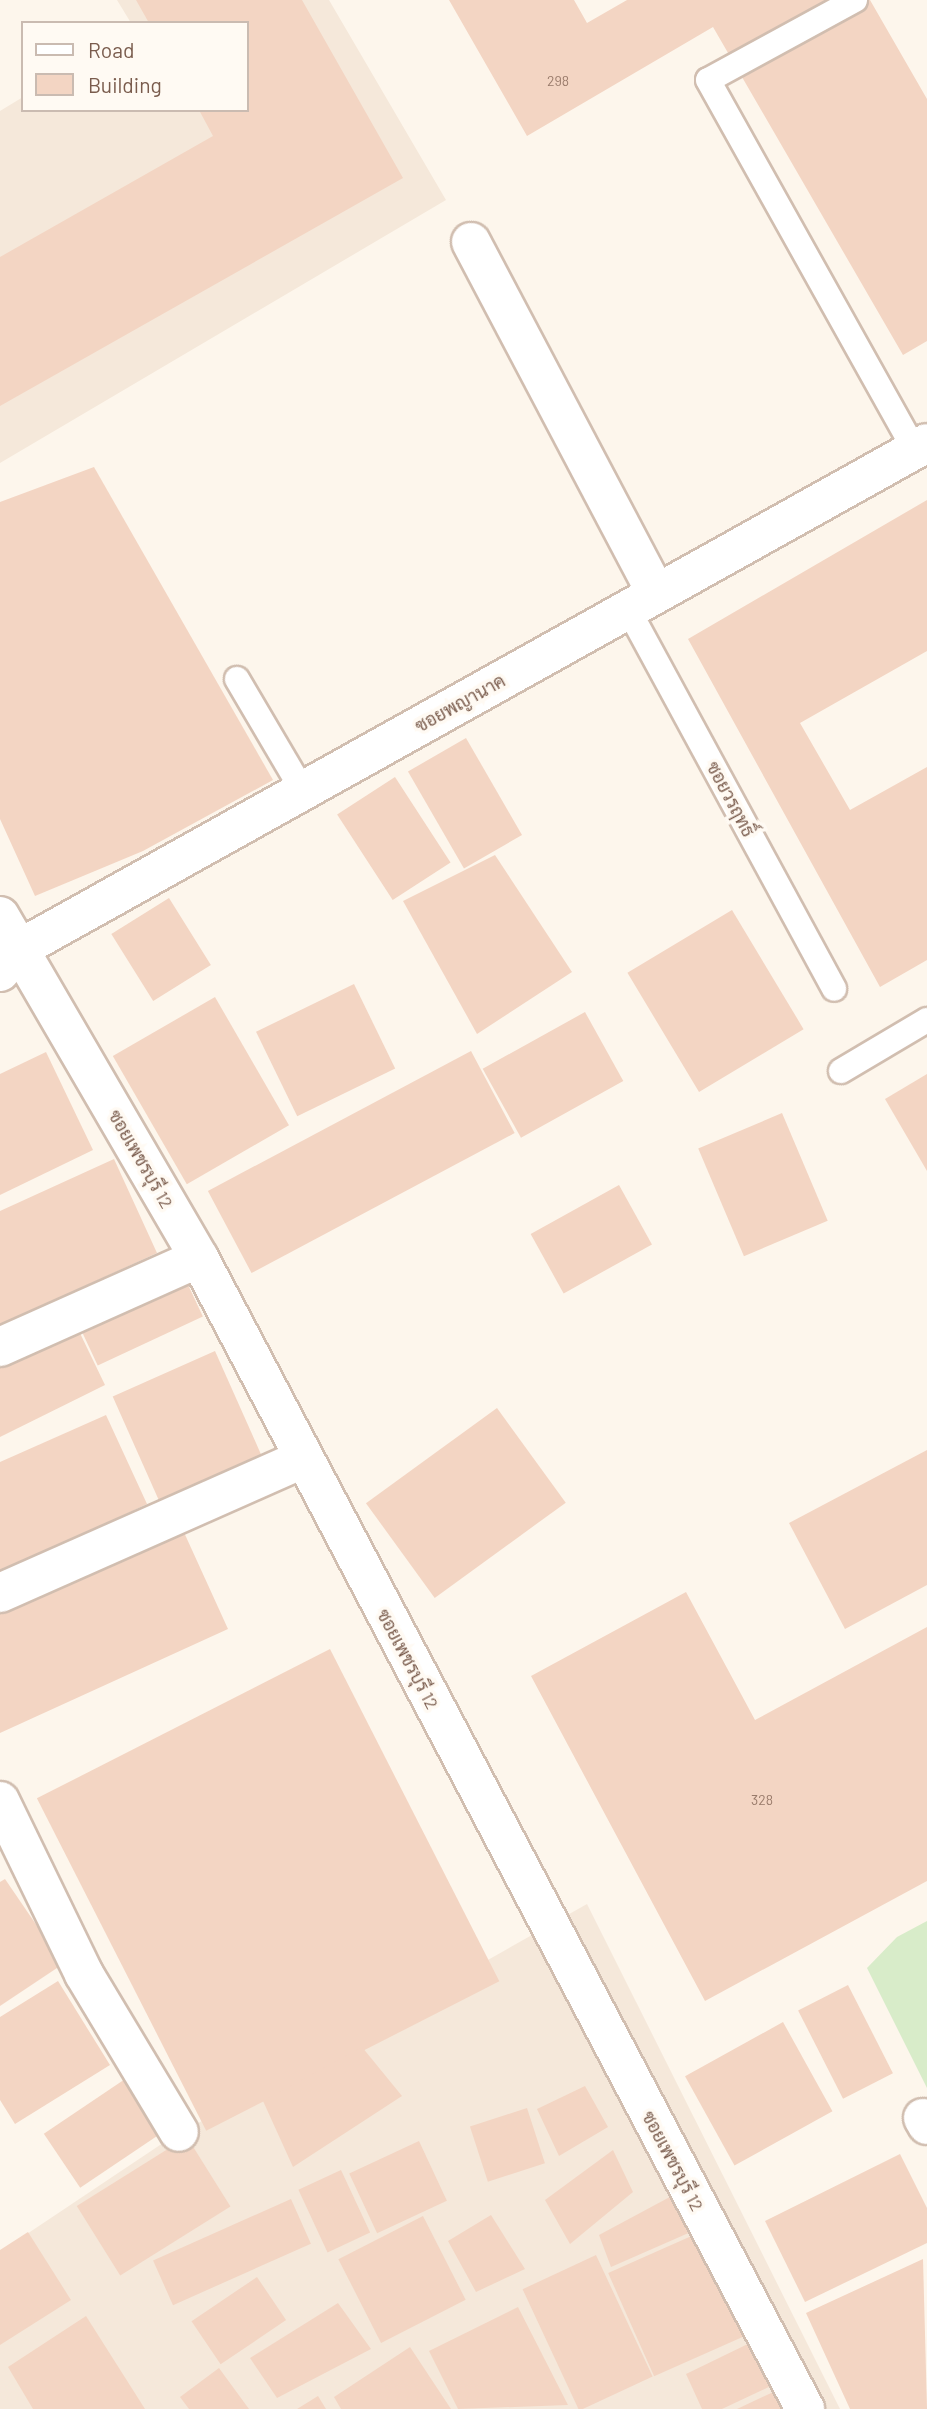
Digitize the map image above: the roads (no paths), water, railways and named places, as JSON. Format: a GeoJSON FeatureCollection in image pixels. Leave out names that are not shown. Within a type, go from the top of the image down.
{"type":"FeatureCollection","features":[{"type":"Feature","properties":{"kind":"street"},"geometry":{"type":"LineString","coordinates":[[471,242],[642,601]]}},
{"type":"Feature","properties":{"kind":"street","name":"ซอยพญานาค"},"geometry":{"type":"LineString","coordinates":[[9,961],[303,791],[921,447]]}},
{"type":"Feature","properties":{"kind":"street","name":"ซอยเพชรบุรี 12"},"geometry":{"type":"LineString","coordinates":[[0,916],[9,961],[199,1258],[302,1459],[805,2409]]}},
{"type":"Feature","properties":{"kind":"street"},"geometry":{"type":"LineString","coordinates":[[0,1347],[199,1258]]}},
{"type":"Feature","properties":{"kind":"street"},"geometry":{"type":"LineString","coordinates":[[0,1593],[302,1459]]}},
{"type":"Feature","properties":{"kind":"street"},"geometry":{"type":"LineString","coordinates":[[0,1801],[11,1857],[179,2132]]}},
{"type":"Feature","properties":{"kind":"lane"},"geometry":{"type":"LineString","coordinates":[[855,0],[708,80],[921,447]]}},
{"type":"Feature","properties":{"kind":"lane","name":"ซอยวรฤทธิ์"},"geometry":{"type":"LineString","coordinates":[[642,601],[834,989]]}},
{"type":"Feature","properties":{"kind":"lane"},"geometry":{"type":"LineString","coordinates":[[237,679],[303,791]]}},
{"type":"Feature","properties":{"kind":"lane"},"geometry":{"type":"LineString","coordinates":[[841,1071],[927,1020]]}}]}
